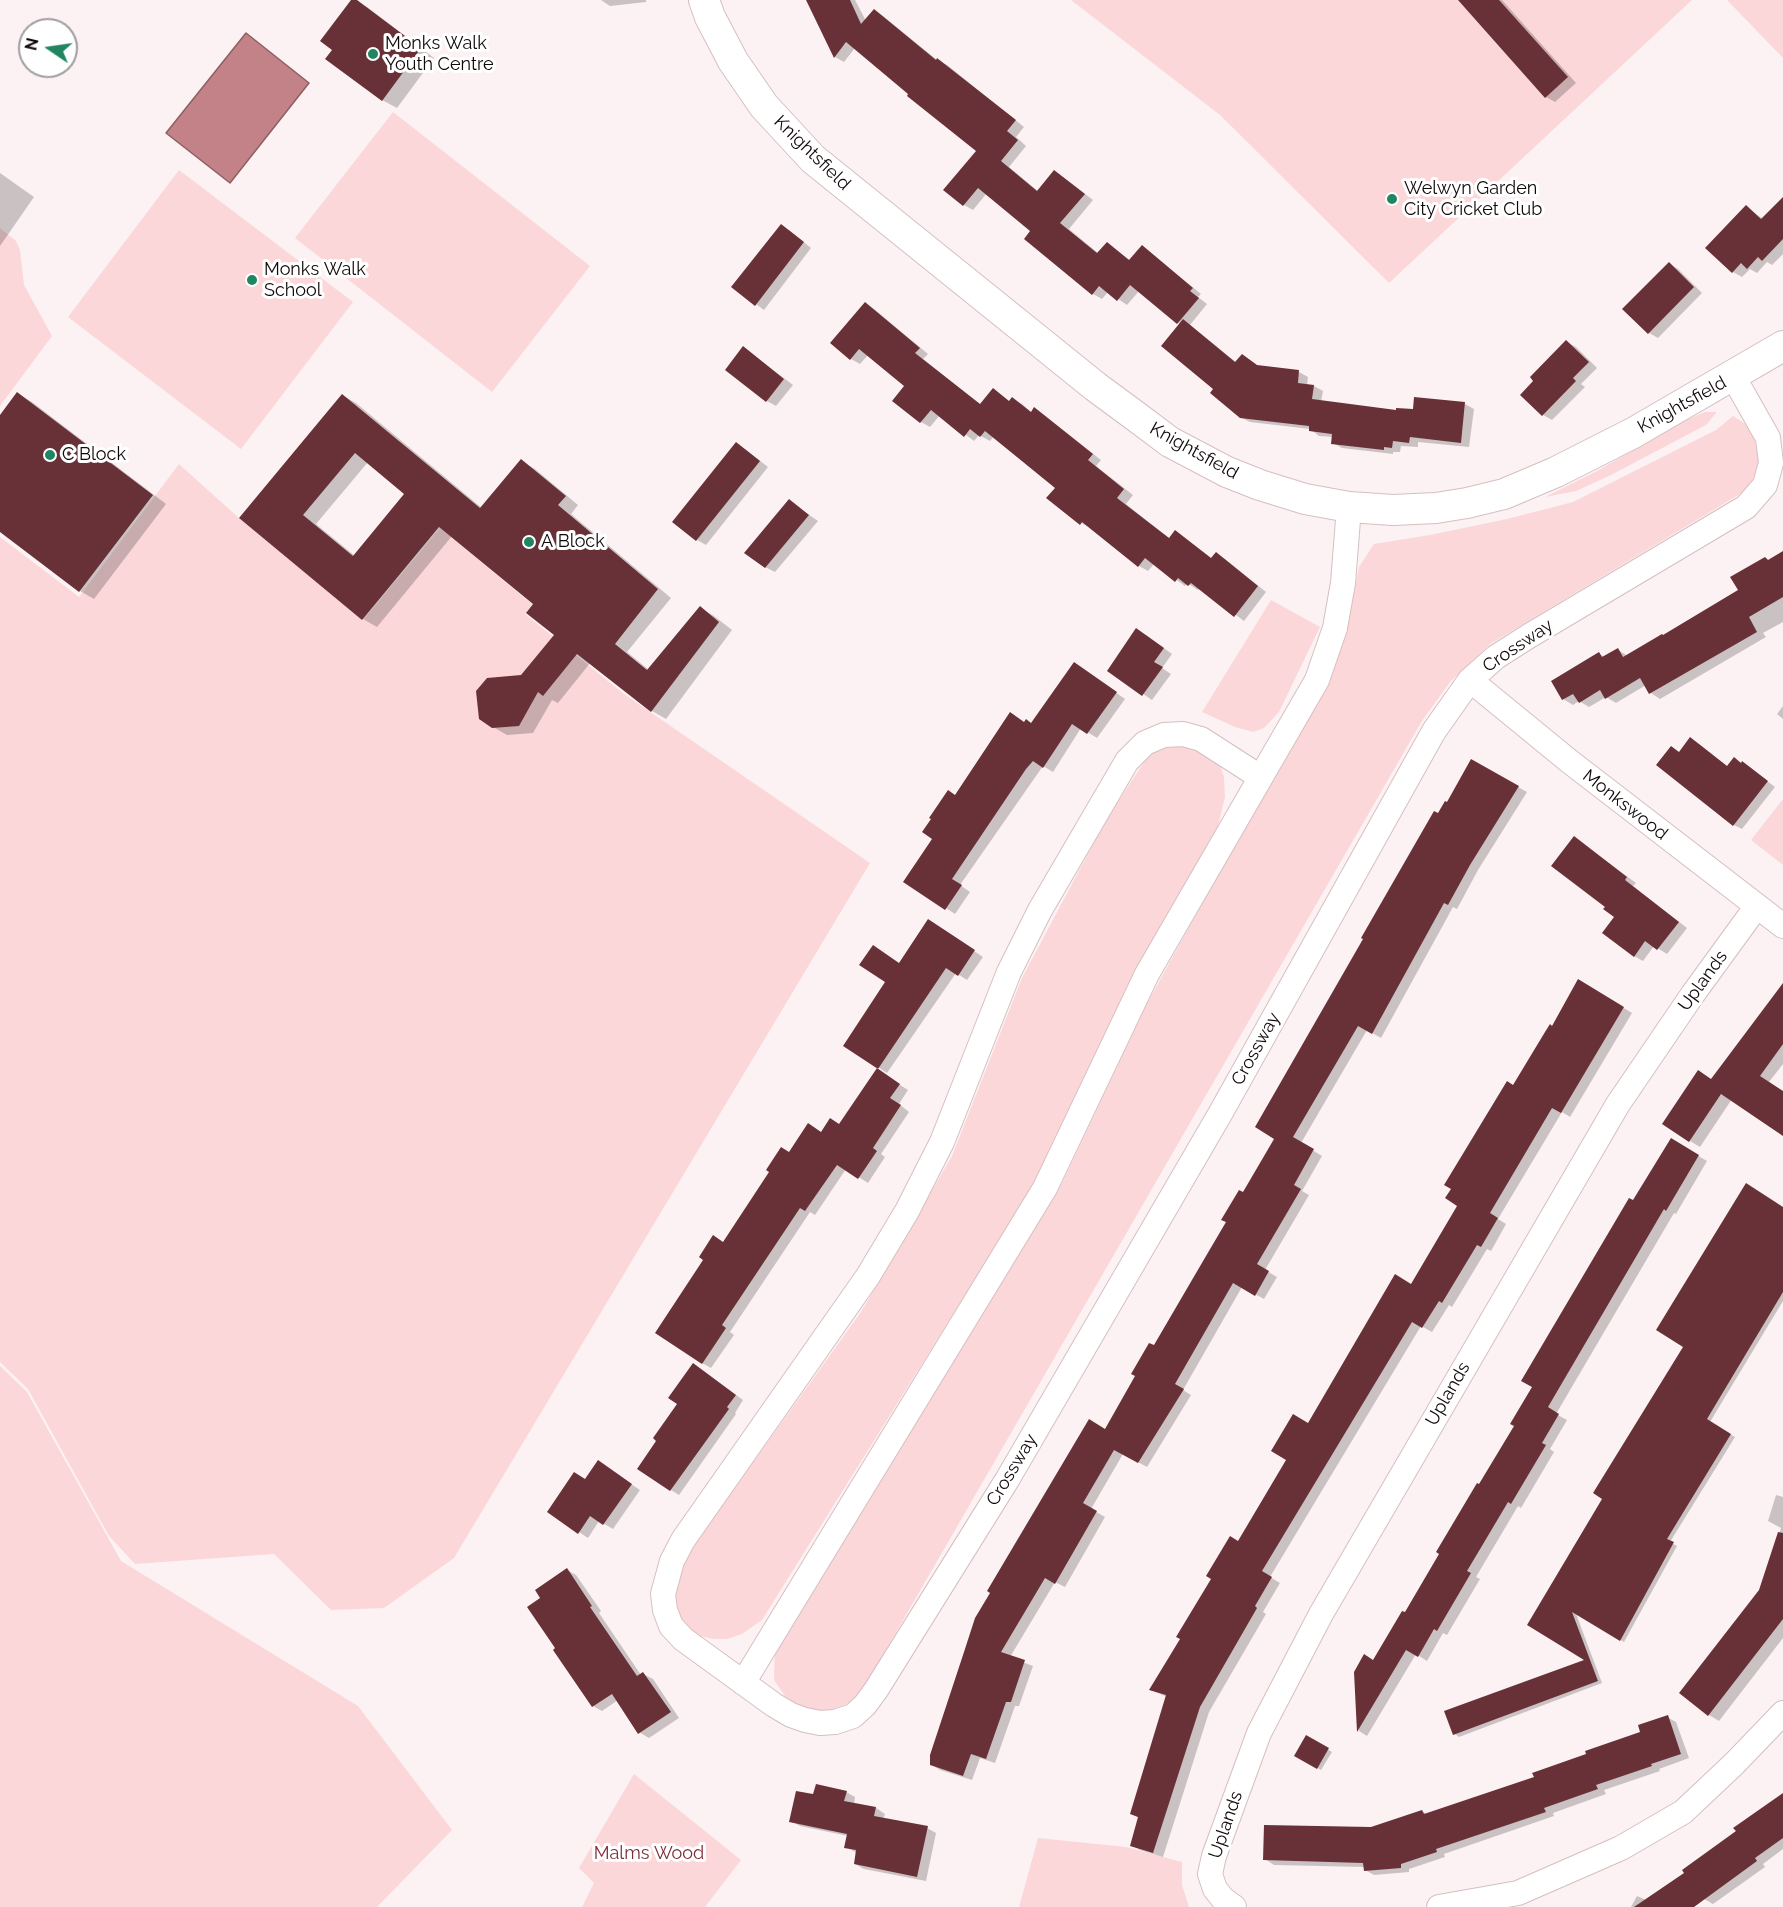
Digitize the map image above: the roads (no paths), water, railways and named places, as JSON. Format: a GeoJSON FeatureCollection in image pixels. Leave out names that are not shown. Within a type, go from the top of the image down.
{"type":"FeatureCollection","features":[{"type":"Feature","properties":{"kind":"street","name":"Knightsfield"},"geometry":{"type":"LineString","coordinates":[[704,0],[710,18],[739,70],[764,106],[813,159],[1096,387],[1170,442],[1227,472],[1260,485],[1305,499],[1349,507],[1393,510],[1436,508],[1504,494],[1556,472],[1623,438],[1783,346]]}},
{"type":"Feature","properties":{"kind":"street","name":"Crossway"},"geometry":{"type":"LineString","coordinates":[[1260,777],[1201,739],[1183,734],[1164,735],[1145,743],[1127,761],[1040,910],[1009,972],[942,1142],[907,1211],[868,1276],[684,1540],[672,1561],[663,1594],[665,1610],[672,1626],[683,1638],[774,1706],[791,1715],[820,1723],[835,1722],[853,1716],[876,1690],[1007,1480],[1220,1114],[1434,731],[1470,680],[1496,657],[1529,636],[1774,489],[1768,438],[1733,376]]}},
{"type":"Feature","properties":{"kind":"street"},"geometry":{"type":"LineString","coordinates":[[744,1683],[1045,1188],[1147,974],[1317,680],[1335,628],[1343,583],[1349,507]]}},
{"type":"Feature","properties":{"kind":"street","name":"Monkswood"},"geometry":{"type":"LineString","coordinates":[[1470,680],[1569,761],[1783,926]]}},
{"type":"Feature","properties":{"kind":"street","name":"Uplands"},"geometry":{"type":"LineString","coordinates":[[1234,1907],[1215,1889],[1210,1874],[1214,1856],[1259,1733],[1321,1614],[1618,1104],[1693,994],[1757,906]]}},
{"type":"Feature","properties":{"kind":"street"},"geometry":{"type":"LineString","coordinates":[[1439,1907],[1520,1900],[1622,1848],[1683,1812],[1783,1713]]}},
{"type":"Feature","properties":{"kind":"place","name":"Monks Walk Youth Centre"},"geometry":{"type":"Point","coordinates":[373,54]}},
{"type":"Feature","properties":{"kind":"place","name":"Welwyn Garden City Cricket Club"},"geometry":{"type":"Point","coordinates":[1392,199]}},
{"type":"Feature","properties":{"kind":"place","name":"Monks Walk School"},"geometry":{"type":"Point","coordinates":[252,280]}},
{"type":"Feature","properties":{"kind":"place","name":"C Block"},"geometry":{"type":"Point","coordinates":[50,455]}},
{"type":"Feature","properties":{"kind":"place","name":"A Block"},"geometry":{"type":"Point","coordinates":[529,542]}},
{"type":"Feature","properties":{"kind":"park label","name":"Malms Wood"},"geometry":{"type":"Point","coordinates":[649,1854]}}]}
